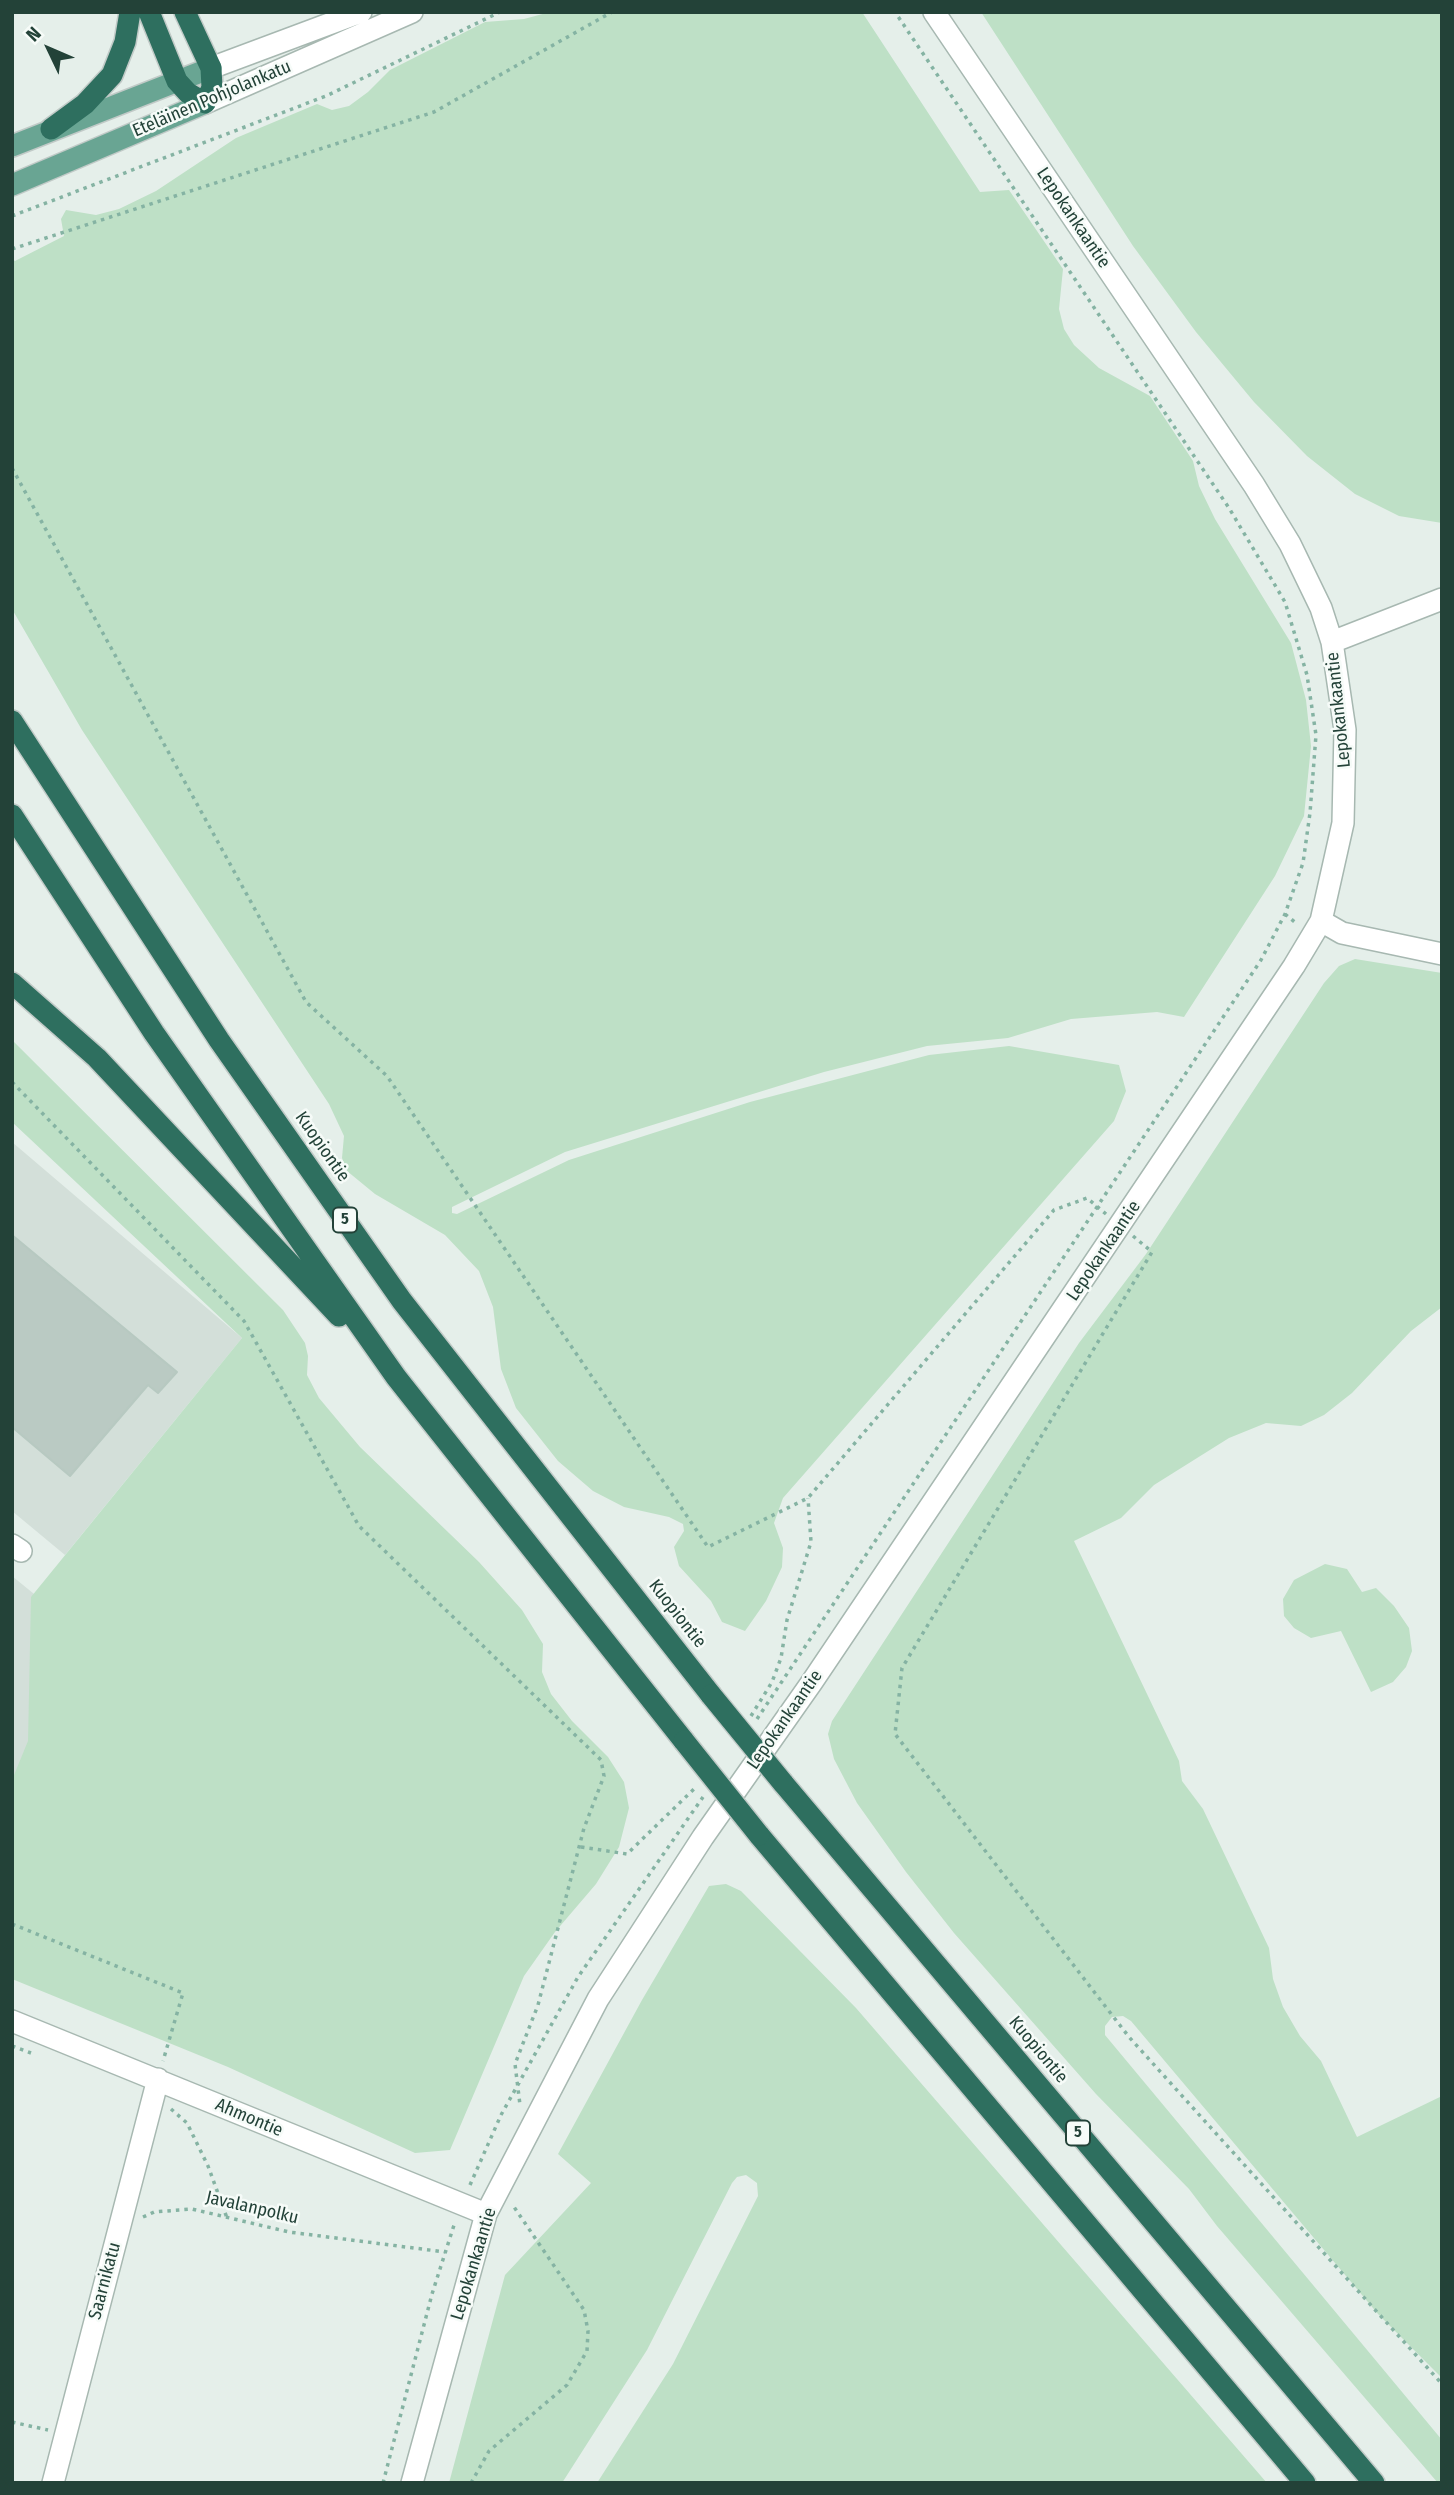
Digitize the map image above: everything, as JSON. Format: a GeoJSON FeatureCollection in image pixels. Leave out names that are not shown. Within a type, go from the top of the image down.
{"type":"FeatureCollection","features":[{"type":"Feature","properties":{"kind":"highway"},"geometry":{"type":"LineString","coordinates":[[51,129],[85,104],[113,75],[125,42],[130,12]]}},
{"type":"Feature","properties":{"kind":"highway"},"geometry":{"type":"LineString","coordinates":[[149,12],[177,81],[188,93],[205,103],[212,88],[211,68],[185,12]]}},
{"type":"Feature","properties":{"kind":"highway","name":"Kuopiontie"},"geometry":{"type":"LineString","coordinates":[[12,721],[219,1040],[402,1301],[782,1783],[1374,2483]]}},
{"type":"Feature","properties":{"kind":"highway"},"geometry":{"type":"LineString","coordinates":[[12,815],[154,1033],[396,1377],[760,1835],[1305,2483]]}},
{"type":"Feature","properties":{"kind":"highway"},"geometry":{"type":"LineString","coordinates":[[12,983],[97,1058],[396,1377]]}},
{"type":"Feature","properties":{"kind":"main road","name":"Eteläinen Pohjolankatu"},"geometry":{"type":"LineString","coordinates":[[12,146],[211,68]]}},
{"type":"Feature","properties":{"kind":"main road","name":"Eteläinen Pohjolankatu"},"geometry":{"type":"LineString","coordinates":[[12,185],[205,103]]}},
{"type":"Feature","properties":{"kind":"street","name":"Eteläinen Pohjolankatu"},"geometry":{"type":"LineString","coordinates":[[211,68],[361,12]]}},
{"type":"Feature","properties":{"kind":"street","name":"Eteläinen Pohjolankatu"},"geometry":{"type":"LineString","coordinates":[[205,103],[412,12]]}},
{"type":"Feature","properties":{"kind":"street","name":"Lepokankaantie"},"geometry":{"type":"LineString","coordinates":[[412,2483],[486,2214],[598,2000],[703,1837],[1240,1050],[1321,921],[1343,823],[1345,730],[1332,642],[1321,608],[1290,544],[1254,485],[934,12]]}},
{"type":"Feature","properties":{"kind":"street"},"geometry":{"type":"LineString","coordinates":[[1332,642],[1442,599]]}},
{"type":"Feature","properties":{"kind":"street"},"geometry":{"type":"LineString","coordinates":[[1321,921],[1342,933],[1442,954]]}},
{"type":"Feature","properties":{"kind":"street","name":"Ahmontie"},"geometry":{"type":"LineString","coordinates":[[12,2021],[486,2214]]}},
{"type":"Feature","properties":{"kind":"street","name":"Saarnikatu"},"geometry":{"type":"LineString","coordinates":[[53,2483],[158,2079]]}},
{"type":"Feature","properties":{"kind":"path"},"geometry":{"type":"LineString","coordinates":[[12,216],[326,96],[499,12]]}},
{"type":"Feature","properties":{"kind":"path"},"geometry":{"type":"LineString","coordinates":[[12,249],[434,112],[612,12]]}},
{"type":"Feature","properties":{"kind":"path"},"geometry":{"type":"LineString","coordinates":[[756,1720],[1099,1208],[1261,960],[1285,914],[1303,863],[1311,814],[1316,735],[1307,675],[1285,602],[1257,550],[895,12]]}},
{"type":"Feature","properties":{"kind":"path"},"geometry":{"type":"LineString","coordinates":[[12,468],[306,1002],[387,1076],[708,1547],[808,1497],[1054,1210],[1087,1198],[1152,1252],[902,1668],[895,1734],[1129,2037],[1442,2384]]}},
{"type":"Feature","properties":{"kind":"path"},"geometry":{"type":"LineString","coordinates":[[12,1083],[244,1321],[359,1526],[601,1760],[604,1776],[584,1828],[581,1847],[566,1889],[565,1908],[538,2005],[515,2064],[520,2104],[518,2116]]}},
{"type":"Feature","properties":{"kind":"path"},"geometry":{"type":"LineString","coordinates":[[383,2483],[461,2206],[517,2088],[578,1977],[710,1787]]}},
{"type":"Feature","properties":{"kind":"path"},"geometry":{"type":"LineString","coordinates":[[12,1924],[183,1993],[158,2079]]}},
{"type":"Feature","properties":{"kind":"path"},"geometry":{"type":"LineString","coordinates":[[471,2483],[489,2451],[567,2385],[587,2351],[588,2331],[584,2310],[541,2250],[501,2184]]}},
{"type":"Feature","properties":{"kind":"path","name":"Javalanpolku"},"geometry":{"type":"LineString","coordinates":[[137,2220],[154,2211],[192,2209],[289,2232],[446,2252]]}},
{"type":"Feature","properties":{"kind":"path"},"geometry":{"type":"LineString","coordinates":[[12,2422],[65,2435]]}},
{"type":"Feature","properties":{"kind":"shaded area"},"geometry":{"type":"Polygon","coordinates":[[[12,1142],[242,1338],[65,1555],[12,1511],[12,1142]]]}},
{"type":"Feature","properties":{"kind":"shaded area"},"geometry":{"type":"Polygon","coordinates":[[[12,1576],[77,1629],[12,1841],[12,1576]]]}},
{"type":"Feature","properties":{"kind":"green space"},"geometry":{"type":"Polygon","coordinates":[[[550,12],[862,12],[980,192],[1009,190],[1063,269],[1059,309],[1064,329],[1074,345],[1099,368],[1150,396],[1193,461],[1199,486],[1215,519],[1291,643],[1306,700],[1311,746],[1304,816],[1275,876],[1184,1017],[1157,1012],[1071,1019],[1008,1038],[927,1046],[824,1072],[565,1152],[452,1207],[452,1213],[457,1214],[569,1160],[750,1102],[929,1055],[1009,1046],[1119,1065],[1126,1091],[1114,1121],[783,1498],[774,1523],[783,1548],[782,1567],[766,1601],[745,1631],[722,1622],[711,1601],[679,1566],[674,1547],[684,1531],[683,1524],[669,1517],[624,1507],[593,1491],[558,1461],[516,1408],[501,1369],[493,1307],[479,1271],[445,1235],[375,1194],[347,1171],[342,1158],[344,1136],[329,1104],[82,730],[12,609],[12,259],[15,261],[64,236],[61,219],[66,210],[96,215],[119,209],[156,191],[236,138],[317,104],[332,110],[349,106],[390,70],[485,22],[524,19],[550,12]]]}},
{"type":"Feature","properties":{"kind":"green space"},"geometry":{"type":"Polygon","coordinates":[[[981,12],[1442,12],[1442,523],[1399,516],[1355,494],[1307,456],[1254,402],[1196,332],[1133,246],[981,12]]]}},
{"type":"Feature","properties":{"kind":"green space"},"geometry":{"type":"Polygon","coordinates":[[[1355,959],[1442,973],[1442,1307],[1411,1331],[1352,1393],[1324,1415],[1301,1426],[1266,1423],[1229,1438],[1154,1485],[1121,1518],[1074,1541],[1179,1761],[1182,1781],[1203,1809],[1269,1948],[1273,1979],[1283,2007],[1300,2036],[1321,2061],[1357,2137],[1442,2096],[1442,2378],[1378,2314],[1131,2021],[1123,2016],[1112,2017],[1105,2026],[1105,2035],[1442,2440],[1442,2483],[1438,2483],[1217,2226],[1189,2189],[1096,2094],[954,1933],[857,1803],[834,1759],[828,1734],[832,1721],[1079,1343],[1146,1254],[1324,983],[1339,966],[1355,959]]]}},
{"type":"Feature","properties":{"kind":"green space"},"geometry":{"type":"Polygon","coordinates":[[[12,1040],[283,1310],[305,1343],[308,1356],[307,1375],[319,1398],[360,1447],[479,1562],[522,1610],[543,1644],[542,1672],[551,1694],[572,1721],[608,1757],[624,1782],[629,1808],[619,1847],[596,1884],[555,1932],[524,1976],[450,2150],[415,2153],[228,2067],[12,1979],[12,1780],[28,1741],[31,1597],[242,1338],[12,1122],[12,1040]]]}},
{"type":"Feature","properties":{"kind":"green space"},"geometry":{"type":"Polygon","coordinates":[[[1325,1564],[1347,1569],[1362,1592],[1376,1588],[1394,1606],[1409,1628],[1412,1651],[1406,1667],[1393,1682],[1371,1692],[1341,1631],[1311,1638],[1294,1628],[1284,1616],[1283,1599],[1294,1580],[1325,1564]]]}},
{"type":"Feature","properties":{"kind":"green space"},"geometry":{"type":"Polygon","coordinates":[[[726,1884],[741,1891],[856,2008],[1267,2483],[597,2483],[673,2364],[758,2196],[757,2183],[746,2175],[737,2177],[732,2183],[647,2350],[562,2483],[449,2483],[505,2275],[591,2183],[558,2154],[642,2000],[709,1886],[726,1884]]]}},
{"type":"Feature","properties":{"kind":"building"},"geometry":{"type":"Polygon","coordinates":[[[12,1235],[177,1372],[158,1393],[148,1385],[70,1476],[12,1427],[12,1235]]]}}]}
